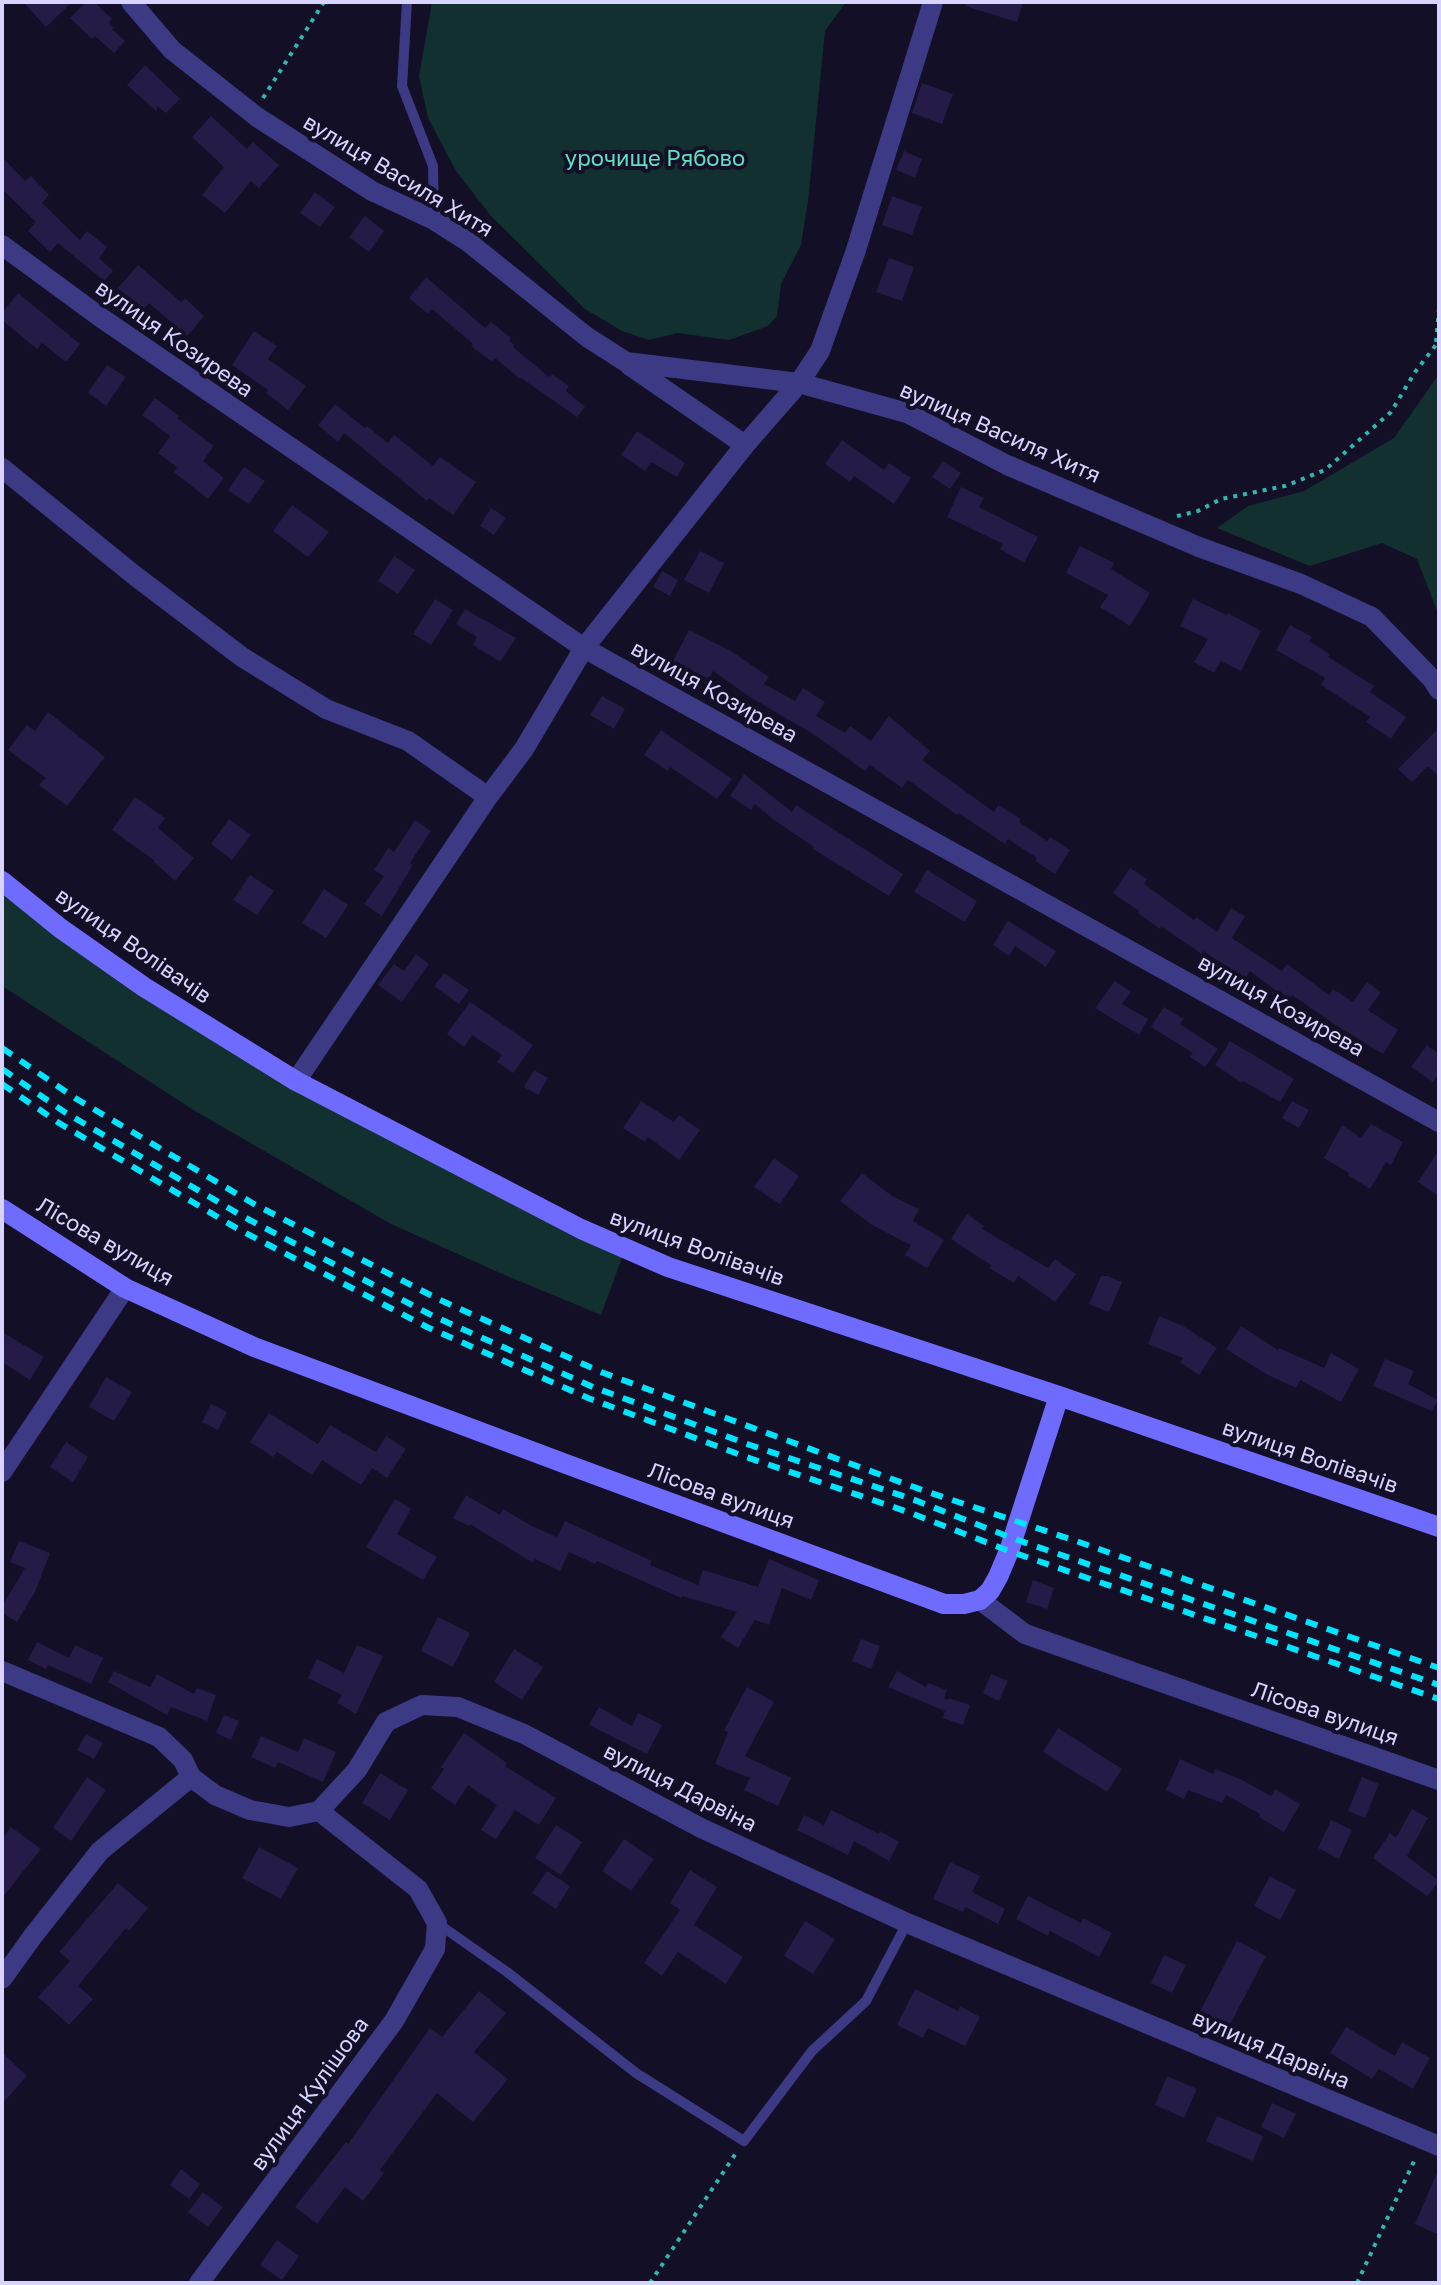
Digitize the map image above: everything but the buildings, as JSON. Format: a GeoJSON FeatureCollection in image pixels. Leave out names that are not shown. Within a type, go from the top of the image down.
{"type":"FeatureCollection","features":[{"type":"Feature","properties":{"kind":"street","name":"вулиця Василя Хитя"},"geometry":{"type":"LineString","coordinates":[[131,2],[172,50],[252,113],[372,191],[434,220],[467,241],[587,337],[626,362],[799,383],[907,413],[1007,465],[1199,547],[1301,584],[1372,617],[1439,690]]}},
{"type":"Feature","properties":{"kind":"street"},"geometry":{"type":"LineString","coordinates":[[296,1081],[488,797],[524,749],[584,648],[745,445],[799,383],[820,351],[855,253],[933,2]]}},
{"type":"Feature","properties":{"kind":"street","name":"вулиця Козирева"},"geometry":{"type":"LineString","coordinates":[[2,245],[113,326],[584,648],[1439,1122]]}},
{"type":"Feature","properties":{"kind":"street"},"geometry":{"type":"LineString","coordinates":[[626,362],[745,445]]}},
{"type":"Feature","properties":{"kind":"street"},"geometry":{"type":"LineString","coordinates":[[2,468],[242,657],[326,709],[408,741],[488,797]]}},
{"type":"Feature","properties":{"kind":"street","name":"вулиця Волівачів"},"geometry":{"type":"LineString","coordinates":[[2,881],[60,928],[144,987],[296,1081],[581,1229],[668,1267],[1059,1396],[1439,1527]]}},
{"type":"Feature","properties":{"kind":"street","name":"Лісова вулиця"},"geometry":{"type":"LineString","coordinates":[[2,1209],[125,1288],[254,1347],[944,1604],[980,1600],[1025,1634],[1439,1780]]}},
{"type":"Feature","properties":{"kind":"street"},"geometry":{"type":"LineString","coordinates":[[2,1472],[125,1288]]}},
{"type":"Feature","properties":{"kind":"street"},"geometry":{"type":"LineString","coordinates":[[980,1600],[990,1591],[1009,1551],[1059,1396]]}},
{"type":"Feature","properties":{"kind":"street"},"geometry":{"type":"LineString","coordinates":[[2,1671],[159,1737],[183,1760],[191,1777],[215,1795],[250,1810],[289,1817],[319,1811],[418,1889],[437,1923]]}},
{"type":"Feature","properties":{"kind":"street","name":"вулиця Дарвіна"},"geometry":{"type":"LineString","coordinates":[[319,1811],[357,1770],[386,1722],[422,1705],[458,1707],[524,1734],[701,1828],[907,1923],[1432,2143]]}},
{"type":"Feature","properties":{"kind":"street"},"geometry":{"type":"LineString","coordinates":[[2,1979],[100,1851],[191,1777]]}},
{"type":"Feature","properties":{"kind":"street","name":"вулиця Кулішова"},"geometry":{"type":"LineString","coordinates":[[199,2283],[394,2021],[435,1949],[437,1923]]}},
{"type":"Feature","properties":{"kind":"lane"},"geometry":{"type":"LineString","coordinates":[[407,2],[402,86],[433,166],[434,220]]}},
{"type":"Feature","properties":{"kind":"lane"},"geometry":{"type":"LineString","coordinates":[[437,1923],[507,1972],[636,2073],[744,2141],[812,2051],[866,2001],[907,1923]]}},
{"type":"Feature","properties":{"kind":"path"},"geometry":{"type":"LineString","coordinates":[[252,113],[324,2]]}},
{"type":"Feature","properties":{"kind":"path"},"geometry":{"type":"LineString","coordinates":[[1146,525],[1198,511],[1221,499],[1285,486],[1325,470],[1391,412],[1415,372],[1438,343],[1439,309]]}},
{"type":"Feature","properties":{"kind":"path"},"geometry":{"type":"LineString","coordinates":[[650,2283],[744,2141]]}},
{"type":"Feature","properties":{"kind":"path"},"geometry":{"type":"LineString","coordinates":[[1357,2283],[1432,2143]]}},
{"type":"Feature","properties":{"kind":"green space","name":"урочище Рябово"},"geometry":{"type":"Polygon","coordinates":[[[432,2],[846,2],[825,31],[801,245],[781,284],[777,316],[768,326],[729,340],[677,333],[649,340],[622,331],[585,309],[491,216],[456,171],[428,118],[419,76],[432,2]]]}},
{"type":"Feature","properties":{"kind":"green space"},"geometry":{"type":"Polygon","coordinates":[[[1439,374],[1439,616],[1417,559],[1382,543],[1310,566],[1217,528],[1248,506],[1304,491],[1394,438],[1439,374]]]}},
{"type":"Feature","properties":{"kind":"green space"},"geometry":{"type":"Polygon","coordinates":[[[2,888],[110,971],[623,1255],[601,1315],[391,1224],[195,1111],[2,986],[2,888]]]}},
{"type":"Feature","properties":{"kind":"railway"},"geometry":{"type":"LineString","coordinates":[[2,1048],[75,1098],[254,1204],[440,1300],[601,1372],[922,1490],[1439,1668]]}},
{"type":"Feature","properties":{"kind":"railway"},"geometry":{"type":"LineString","coordinates":[[2,1069],[66,1113],[244,1217],[433,1316],[593,1387],[750,1445],[912,1499],[1012,1538],[1439,1685]]}},
{"type":"Feature","properties":{"kind":"railway"},"geometry":{"type":"LineString","coordinates":[[2,1084],[59,1123],[238,1229],[427,1327],[588,1398],[1009,1551],[1439,1699]]}}]}
